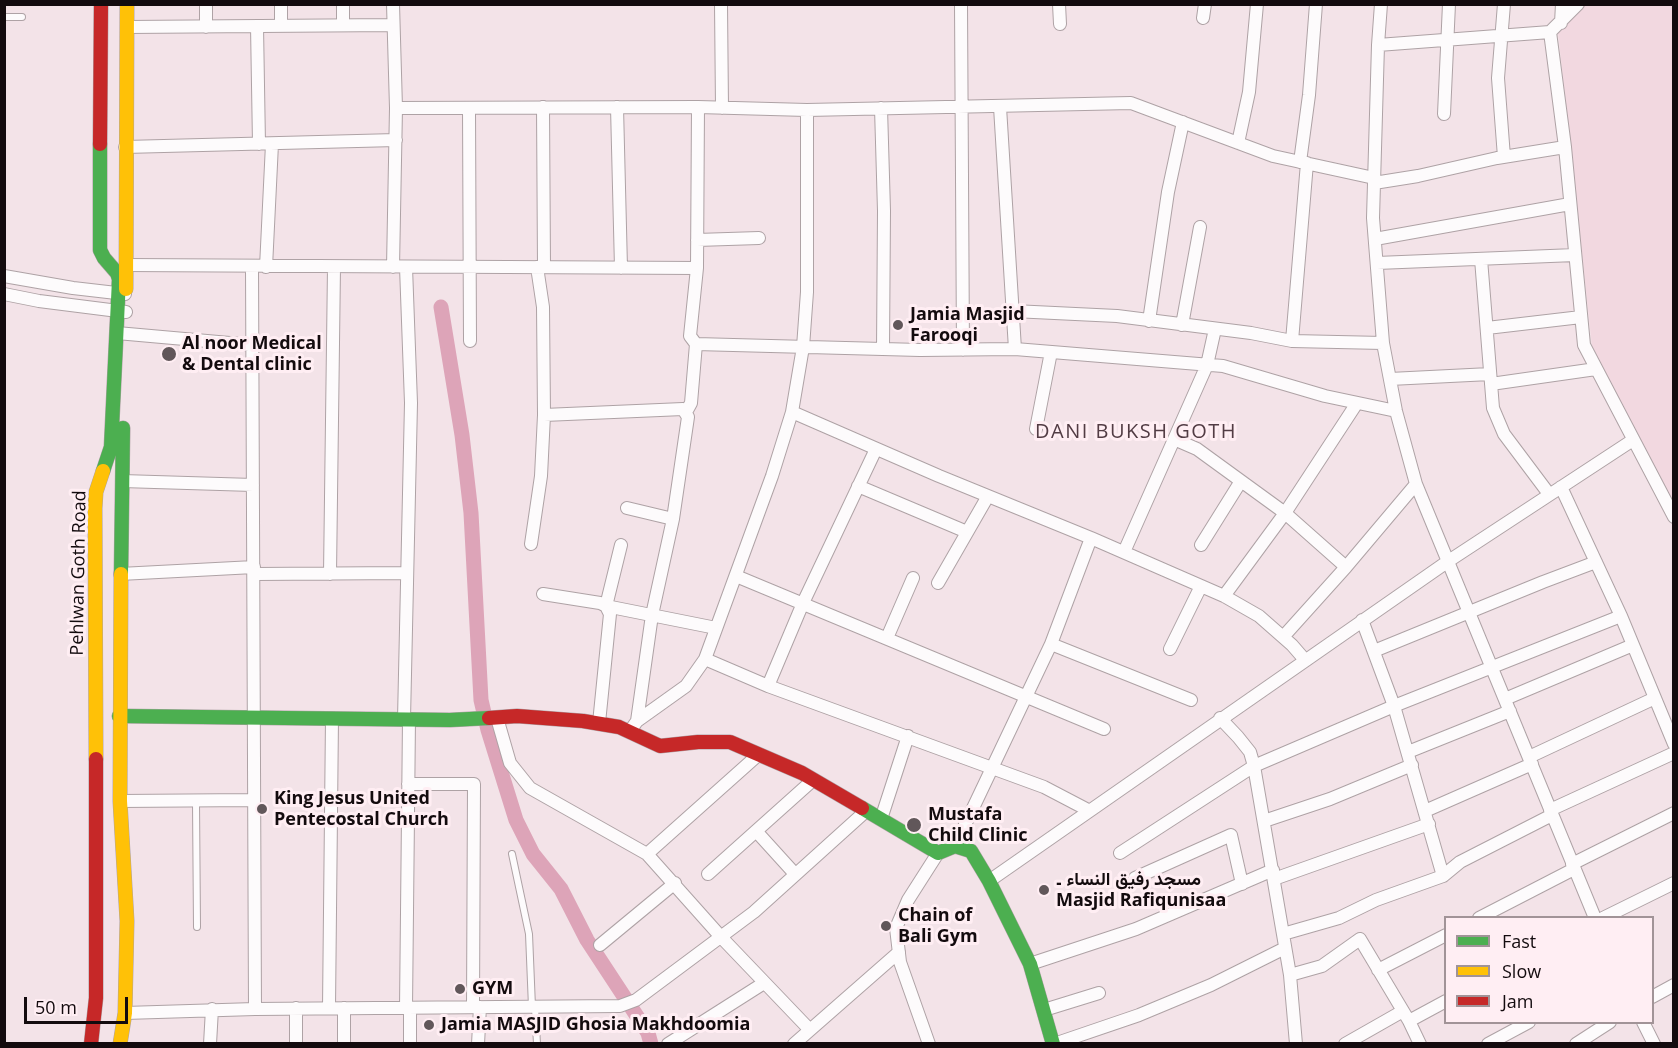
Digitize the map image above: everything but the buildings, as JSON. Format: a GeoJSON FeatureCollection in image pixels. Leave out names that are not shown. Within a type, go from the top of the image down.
{"type":"FeatureCollection","features":[{"type":"Feature","properties":{"kind":"main road","name":"Pehlwan Goth Road"},"geometry":{"type":"LineString","coordinates":[[101,4],[100,250],[117,273],[122,294]]}},
{"type":"Feature","properties":{"kind":"main road","name":"Pehlwan Goth Road"},"geometry":{"type":"LineString","coordinates":[[91,1044],[96,998],[95,508],[96,492],[111,447],[126,265],[127,4]]}},
{"type":"Feature","properties":{"kind":"main road","name":"Pehlwan Goth Road"},"geometry":{"type":"LineString","coordinates":[[120,1044],[125,1013],[127,921],[120,801],[119,716],[122,611],[120,574],[121,334]]}},
{"type":"Feature","properties":{"kind":"main road"},"geometry":{"type":"LineString","coordinates":[[119,716],[406,719],[489,719],[517,716],[633,726],[660,746],[698,742],[730,742],[802,773],[938,853],[955,846],[971,851],[989,880],[1030,964],[1054,1044]]}},
{"type":"Feature","properties":{"kind":"street"},"geometry":{"type":"LineString","coordinates":[[206,4],[206,27]]}},
{"type":"Feature","properties":{"kind":"street"},"geometry":{"type":"LineString","coordinates":[[280,4],[281,26]]}},
{"type":"Feature","properties":{"kind":"street"},"geometry":{"type":"LineString","coordinates":[[343,4],[343,25]]}},
{"type":"Feature","properties":{"kind":"street"},"geometry":{"type":"LineString","coordinates":[[393,4],[396,108],[393,267]]}},
{"type":"Feature","properties":{"kind":"street"},"geometry":{"type":"LineString","coordinates":[[721,4],[722,108]]}},
{"type":"Feature","properties":{"kind":"street"},"geometry":{"type":"LineString","coordinates":[[961,4],[963,350]]}},
{"type":"Feature","properties":{"kind":"street"},"geometry":{"type":"LineString","coordinates":[[1059,4],[1060,24]]}},
{"type":"Feature","properties":{"kind":"street"},"geometry":{"type":"LineString","coordinates":[[1203,18],[1205,4]]}},
{"type":"Feature","properties":{"kind":"street"},"geometry":{"type":"LineString","coordinates":[[1238,143],[1249,92],[1257,4]]}},
{"type":"Feature","properties":{"kind":"street"},"geometry":{"type":"LineString","coordinates":[[1292,341],[1316,4]]}},
{"type":"Feature","properties":{"kind":"street"},"geometry":{"type":"LineString","coordinates":[[1381,4],[1374,181],[1375,239],[1383,343],[1396,411],[1416,484],[1594,916]]}},
{"type":"Feature","properties":{"kind":"street"},"geometry":{"type":"LineString","coordinates":[[1444,114],[1449,4]]}},
{"type":"Feature","properties":{"kind":"street"},"geometry":{"type":"LineString","coordinates":[[1504,4],[1498,78],[1504,157]]}},
{"type":"Feature","properties":{"kind":"street"},"geometry":{"type":"LineString","coordinates":[[1561,23],[1562,4]]}},
{"type":"Feature","properties":{"kind":"street"},"geometry":{"type":"LineString","coordinates":[[1378,45],[1550,32],[1578,4]]}},
{"type":"Feature","properties":{"kind":"street"},"geometry":{"type":"LineString","coordinates":[[127,27],[393,25]]}},
{"type":"Feature","properties":{"kind":"street"},"geometry":{"type":"LineString","coordinates":[[257,26],[265,144],[266,267]]}},
{"type":"Feature","properties":{"kind":"street"},"geometry":{"type":"LineString","coordinates":[[1550,32],[1565,147],[1584,345],[1674,517]]}},
{"type":"Feature","properties":{"kind":"street"},"geometry":{"type":"LineString","coordinates":[[396,108],[698,107],[807,110],[1131,103],[1273,156],[1374,181],[1418,176],[1504,157],[1565,147]]}},
{"type":"Feature","properties":{"kind":"street"},"geometry":{"type":"LineString","coordinates":[[531,544],[541,476],[544,416],[543,307],[540,267],[543,107]]}},
{"type":"Feature","properties":{"kind":"street"},"geometry":{"type":"LineString","coordinates":[[617,107],[621,268]]}},
{"type":"Feature","properties":{"kind":"street"},"geometry":{"type":"LineString","coordinates":[[686,412],[691,403],[696,344],[690,336],[697,268],[698,107]]}},
{"type":"Feature","properties":{"kind":"street"},"geometry":{"type":"LineString","coordinates":[[1000,107],[1015,349]]}},
{"type":"Feature","properties":{"kind":"street"},"geometry":{"type":"LineString","coordinates":[[470,108],[470,341]]}},
{"type":"Feature","properties":{"kind":"street"},"geometry":{"type":"LineString","coordinates":[[882,108],[883,349]]}},
{"type":"Feature","properties":{"kind":"street"},"geometry":{"type":"LineString","coordinates":[[633,726],[686,686],[705,659],[792,412],[803,346],[807,292],[807,110]]}},
{"type":"Feature","properties":{"kind":"street"},"geometry":{"type":"LineString","coordinates":[[1149,321],[1168,192],[1183,122]]}},
{"type":"Feature","properties":{"kind":"street"},"geometry":{"type":"LineString","coordinates":[[125,147],[396,140]]}},
{"type":"Feature","properties":{"kind":"street"},"geometry":{"type":"LineString","coordinates":[[1375,239],[1570,204]]}},
{"type":"Feature","properties":{"kind":"street"},"geometry":{"type":"LineString","coordinates":[[1182,324],[1200,227]]}},
{"type":"Feature","properties":{"kind":"street"},"geometry":{"type":"LineString","coordinates":[[697,240],[759,238]]}},
{"type":"Feature","properties":{"kind":"street"},"geometry":{"type":"LineString","coordinates":[[1377,263],[1575,255]]}},
{"type":"Feature","properties":{"kind":"street"},"geometry":{"type":"LineString","coordinates":[[1481,259],[1490,379],[1497,422],[1550,494]]}},
{"type":"Feature","properties":{"kind":"street"},"geometry":{"type":"LineString","coordinates":[[126,265],[697,268]]}},
{"type":"Feature","properties":{"kind":"street"},"geometry":{"type":"LineString","coordinates":[[252,267],[255,1009]]}},
{"type":"Feature","properties":{"kind":"street"},"geometry":{"type":"LineString","coordinates":[[330,574],[334,267]]}},
{"type":"Feature","properties":{"kind":"street"},"geometry":{"type":"LineString","coordinates":[[406,267],[411,403],[406,719],[410,1044]]}},
{"type":"Feature","properties":{"kind":"street"},"geometry":{"type":"LineString","coordinates":[[4,276],[43,284],[122,294]]}},
{"type":"Feature","properties":{"kind":"street"},"geometry":{"type":"LineString","coordinates":[[4,294],[122,312]]}},
{"type":"Feature","properties":{"kind":"street"},"geometry":{"type":"LineString","coordinates":[[1013,311],[1118,316],[1292,341],[1383,343]]}},
{"type":"Feature","properties":{"kind":"street"},"geometry":{"type":"LineString","coordinates":[[1487,328],[1581,316]]}},
{"type":"Feature","properties":{"kind":"street"},"geometry":{"type":"LineString","coordinates":[[1124,552],[1207,365],[1215,329]]}},
{"type":"Feature","properties":{"kind":"street"},"geometry":{"type":"LineString","coordinates":[[121,334],[252,345]]}},
{"type":"Feature","properties":{"kind":"street"},"geometry":{"type":"LineString","coordinates":[[696,344],[883,349],[1015,349],[1223,366],[1325,396],[1396,411]]}},
{"type":"Feature","properties":{"kind":"street"},"geometry":{"type":"LineString","coordinates":[[1036,429],[1051,352]]}},
{"type":"Feature","properties":{"kind":"street"},"geometry":{"type":"LineString","coordinates":[[1390,379],[1490,379],[1596,369]]}},
{"type":"Feature","properties":{"kind":"street"},"geometry":{"type":"LineString","coordinates":[[1224,596],[1285,513],[1357,403]]}},
{"type":"Feature","properties":{"kind":"street"},"geometry":{"type":"LineString","coordinates":[[544,416],[683,409],[688,417],[673,519],[652,615],[633,726]]}},
{"type":"Feature","properties":{"kind":"street"},"geometry":{"type":"LineString","coordinates":[[792,412],[1224,596],[1259,616],[1305,660]]}},
{"type":"Feature","properties":{"kind":"street"},"geometry":{"type":"LineString","coordinates":[[1174,439],[1197,449],[1285,513],[1346,567]]}},
{"type":"Feature","properties":{"kind":"street"},"geometry":{"type":"LineString","coordinates":[[989,880],[1362,620],[1633,440]]}},
{"type":"Feature","properties":{"kind":"street"},"geometry":{"type":"LineString","coordinates":[[768,686],[803,603],[876,449]]}},
{"type":"Feature","properties":{"kind":"street"},"geometry":{"type":"LineString","coordinates":[[122,481],[253,485]]}},
{"type":"Feature","properties":{"kind":"street"},"geometry":{"type":"LineString","coordinates":[[1201,545],[1241,481]]}},
{"type":"Feature","properties":{"kind":"street"},"geometry":{"type":"LineString","coordinates":[[1283,637],[1416,484]]}},
{"type":"Feature","properties":{"kind":"street"},"geometry":{"type":"LineString","coordinates":[[858,486],[967,532]]}},
{"type":"Feature","properties":{"kind":"street"},"geometry":{"type":"LineString","coordinates":[[1561,487],[1621,616],[1674,744]]}},
{"type":"Feature","properties":{"kind":"street"},"geometry":{"type":"LineString","coordinates":[[938,583],[988,496]]}},
{"type":"Feature","properties":{"kind":"street"},"geometry":{"type":"LineString","coordinates":[[627,508],[673,519]]}},
{"type":"Feature","properties":{"kind":"street"},"geometry":{"type":"LineString","coordinates":[[955,846],[1051,644],[1091,538]]}},
{"type":"Feature","properties":{"kind":"street"},"geometry":{"type":"LineString","coordinates":[[599,723],[610,614],[606,606],[621,544]]}},
{"type":"Feature","properties":{"kind":"street"},"geometry":{"type":"LineString","coordinates":[[1374,651],[1596,562]]}},
{"type":"Feature","properties":{"kind":"street"},"geometry":{"type":"LineString","coordinates":[[120,574],[254,571],[330,574],[407,573]]}},
{"type":"Feature","properties":{"kind":"street"},"geometry":{"type":"LineString","coordinates":[[736,576],[1104,729]]}},
{"type":"Feature","properties":{"kind":"street"},"geometry":{"type":"LineString","coordinates":[[887,638],[913,578]]}},
{"type":"Feature","properties":{"kind":"street"},"geometry":{"type":"LineString","coordinates":[[1170,649],[1202,586]]}},
{"type":"Feature","properties":{"kind":"street"},"geometry":{"type":"LineString","coordinates":[[543,594],[600,603],[716,628]]}},
{"type":"Feature","properties":{"kind":"street"},"geometry":{"type":"LineString","coordinates":[[1120,853],[1254,766],[1394,706],[1621,616]]}},
{"type":"Feature","properties":{"kind":"street"},"geometry":{"type":"LineString","coordinates":[[1362,620],[1394,706],[1443,876]]}},
{"type":"Feature","properties":{"kind":"street"},"geometry":{"type":"LineString","coordinates":[[1051,644],[1191,700]]}},
{"type":"Feature","properties":{"kind":"street"},"geometry":{"type":"LineString","coordinates":[[1408,752],[1633,645]]}},
{"type":"Feature","properties":{"kind":"street"},"geometry":{"type":"LineString","coordinates":[[705,659],[768,686],[1044,787],[1088,810]]}},
{"type":"Feature","properties":{"kind":"street"},"geometry":{"type":"LineString","coordinates":[[1425,811],[1531,761],[1655,698]]}},
{"type":"Feature","properties":{"kind":"street"},"geometry":{"type":"LineString","coordinates":[[329,1008],[332,718]]}},
{"type":"Feature","properties":{"kind":"street"},"geometry":{"type":"LineString","coordinates":[[1220,718],[1250,752],[1254,766],[1286,948],[1296,1044]]}},
{"type":"Feature","properties":{"kind":"street"},"geometry":{"type":"LineString","coordinates":[[489,719],[510,763],[530,788],[647,854],[721,937],[810,1030]]}},
{"type":"Feature","properties":{"kind":"street"},"geometry":{"type":"LineString","coordinates":[[881,819],[908,736]]}},
{"type":"Feature","properties":{"kind":"street"},"geometry":{"type":"LineString","coordinates":[[1283,934],[1339,918],[1376,900],[1443,876],[1460,861],[1551,812],[1674,753]]}},
{"type":"Feature","properties":{"kind":"street"},"geometry":{"type":"LineString","coordinates":[[647,854],[758,755]]}},
{"type":"Feature","properties":{"kind":"street"},"geometry":{"type":"LineString","coordinates":[[1264,821],[1330,799],[1412,765]]}},
{"type":"Feature","properties":{"kind":"street"},"geometry":{"type":"LineString","coordinates":[[708,874],[813,780]]}},
{"type":"Feature","properties":{"kind":"street"},"geometry":{"type":"LineString","coordinates":[[408,784],[474,784],[478,1044]]}},
{"type":"Feature","properties":{"kind":"street"},"geometry":{"type":"LineString","coordinates":[[120,801],[253,800]]}},
{"type":"Feature","properties":{"kind":"street"},"geometry":{"type":"LineString","coordinates":[[125,1013],[212,1009],[620,1006],[636,1000],[754,912],[866,811]]}},
{"type":"Feature","properties":{"kind":"street"},"geometry":{"type":"LineString","coordinates":[[1483,916],[1674,813]]}},
{"type":"Feature","properties":{"kind":"street"},"geometry":{"type":"LineString","coordinates":[[1030,964],[1136,929],[1242,884],[1429,824]]}},
{"type":"Feature","properties":{"kind":"street"},"geometry":{"type":"LineString","coordinates":[[756,831],[795,874]]}},
{"type":"Feature","properties":{"kind":"street"},"geometry":{"type":"LineString","coordinates":[[1135,879],[1231,835],[1242,884]]}},
{"type":"Feature","properties":{"kind":"street"},"geometry":{"type":"LineString","coordinates":[[929,1044],[900,962],[896,928],[908,900],[938,853]]}},
{"type":"Feature","properties":{"kind":"street"},"geometry":{"type":"LineString","coordinates":[[600,945],[675,883]]}},
{"type":"Feature","properties":{"kind":"street"},"geometry":{"type":"LineString","coordinates":[[1608,916],[1674,883]]}},
{"type":"Feature","properties":{"kind":"street"},"geometry":{"type":"LineString","coordinates":[[1378,970],[1444,936]]}},
{"type":"Feature","properties":{"kind":"street"},"geometry":{"type":"LineString","coordinates":[[1290,975],[1322,966],[1359,939],[1406,1016],[1420,1044]]}},
{"type":"Feature","properties":{"kind":"street"},"geometry":{"type":"LineString","coordinates":[[1054,1044],[1139,1015],[1211,985],[1286,948]]}},
{"type":"Feature","properties":{"kind":"street"},"geometry":{"type":"LineString","coordinates":[[794,1044],[899,952]]}},
{"type":"Feature","properties":{"kind":"street"},"geometry":{"type":"LineString","coordinates":[[676,1042],[764,982]]}},
{"type":"Feature","properties":{"kind":"street"},"geometry":{"type":"LineString","coordinates":[[1654,996],[1674,985]]}},
{"type":"Feature","properties":{"kind":"street"},"geometry":{"type":"LineString","coordinates":[[1044,1010],[1099,993]]}},
{"type":"Feature","properties":{"kind":"street"},"geometry":{"type":"LineString","coordinates":[[1345,1044],[1406,1016],[1444,1002]]}},
{"type":"Feature","properties":{"kind":"street"},"geometry":{"type":"LineString","coordinates":[[296,1008],[296,1044]]}},
{"type":"Feature","properties":{"kind":"street"},"geometry":{"type":"LineString","coordinates":[[344,1008],[344,1044]]}},
{"type":"Feature","properties":{"kind":"street"},"geometry":{"type":"LineString","coordinates":[[210,1044],[212,1009]]}},
{"type":"Feature","properties":{"kind":"street"},"geometry":{"type":"LineString","coordinates":[[1488,1044],[1527,1024]]}},
{"type":"Feature","properties":{"kind":"street"},"geometry":{"type":"LineString","coordinates":[[1576,1044],[1608,1024]]}},
{"type":"Feature","properties":{"kind":"street"},"geometry":{"type":"LineString","coordinates":[[1644,1024],[1654,1044]]}},
{"type":"Feature","properties":{"kind":"lane"},"geometry":{"type":"LineString","coordinates":[[4,17],[22,17]]}},
{"type":"Feature","properties":{"kind":"lane"},"geometry":{"type":"LineString","coordinates":[[196,802],[197,927]]}},
{"type":"Feature","properties":{"kind":"lane"},"geometry":{"type":"LineString","coordinates":[[512,854],[529,934],[537,1044]]}},
{"type":"Feature","properties":{"kind":"shaded area"},"geometry":{"type":"Polygon","coordinates":[[[1584,5],[1673,5],[1673,501],[1592,346],[1558,32],[1584,5]]]}},
{"type":"Feature","properties":{"kind":"waterway"},"geometry":{"type":"LineString","coordinates":[[441,307],[462,435],[471,513],[481,700],[488,730],[516,820],[533,854],[561,889],[587,940],[648,1033],[651,1044]]}},
{"type":"Feature","properties":{"kind":"traffic: fast"},"geometry":{"type":"LineString","coordinates":[[100,144],[100,250],[119,279],[111,447],[103,471]]}},
{"type":"Feature","properties":{"kind":"traffic: fast"},"geometry":{"type":"LineString","coordinates":[[121,574],[123,428]]}},
{"type":"Feature","properties":{"kind":"traffic: fast"},"geometry":{"type":"LineString","coordinates":[[119,716],[450,720],[489,718]]}},
{"type":"Feature","properties":{"kind":"traffic: fast"},"geometry":{"type":"LineString","coordinates":[[862,808],[938,853],[955,846],[971,851],[989,881],[1030,964],[1053,1044]]}},
{"type":"Feature","properties":{"kind":"traffic: slow"},"geometry":{"type":"LineString","coordinates":[[126,289],[127,4]]}},
{"type":"Feature","properties":{"kind":"traffic: slow"},"geometry":{"type":"LineString","coordinates":[[96,759],[95,508],[96,492],[103,471]]}},
{"type":"Feature","properties":{"kind":"traffic: slow"},"geometry":{"type":"LineString","coordinates":[[120,1044],[125,1013],[127,921],[120,801],[121,574]]}},
{"type":"Feature","properties":{"kind":"traffic: jam"},"geometry":{"type":"LineString","coordinates":[[100,144],[101,4]]}},
{"type":"Feature","properties":{"kind":"traffic: jam"},"geometry":{"type":"LineString","coordinates":[[489,718],[517,716],[583,721],[619,727],[660,746],[698,742],[730,742],[802,773],[862,808]]}},
{"type":"Feature","properties":{"kind":"traffic: jam"},"geometry":{"type":"LineString","coordinates":[[91,1044],[96,998],[96,759]]}},
{"type":"Feature","properties":{"kind":"place","name":"Jamia Masjid Farooqi"},"geometry":{"type":"Point","coordinates":[898,325]}},
{"type":"Feature","properties":{"kind":"place","name":"Al noor Medical & Dental clinic"},"geometry":{"type":"Point","coordinates":[169,354]}},
{"type":"Feature","properties":{"kind":"place","name":"King Jesus United Pentecostal Church"},"geometry":{"type":"Point","coordinates":[262,809]}},
{"type":"Feature","properties":{"kind":"place","name":"Mustafa Child Clinic"},"geometry":{"type":"Point","coordinates":[914,825]}},
{"type":"Feature","properties":{"kind":"place","name":"مسجد رفیق النساء ۔ Masjid Rafiqunisaa"},"geometry":{"type":"Point","coordinates":[1044,890]}},
{"type":"Feature","properties":{"kind":"place","name":"Chain of Bali Gym"},"geometry":{"type":"Point","coordinates":[886,926]}},
{"type":"Feature","properties":{"kind":"place","name":"GYM"},"geometry":{"type":"Point","coordinates":[460,989]}},
{"type":"Feature","properties":{"kind":"place","name":"Jamia MASJID Ghosia Makhdoomia"},"geometry":{"type":"Point","coordinates":[429,1025]}},
{"type":"Feature","properties":{"kind":"district","name":"DANI BUKSH GOTH"},"geometry":{"type":"Point","coordinates":[1136,432]}}]}
